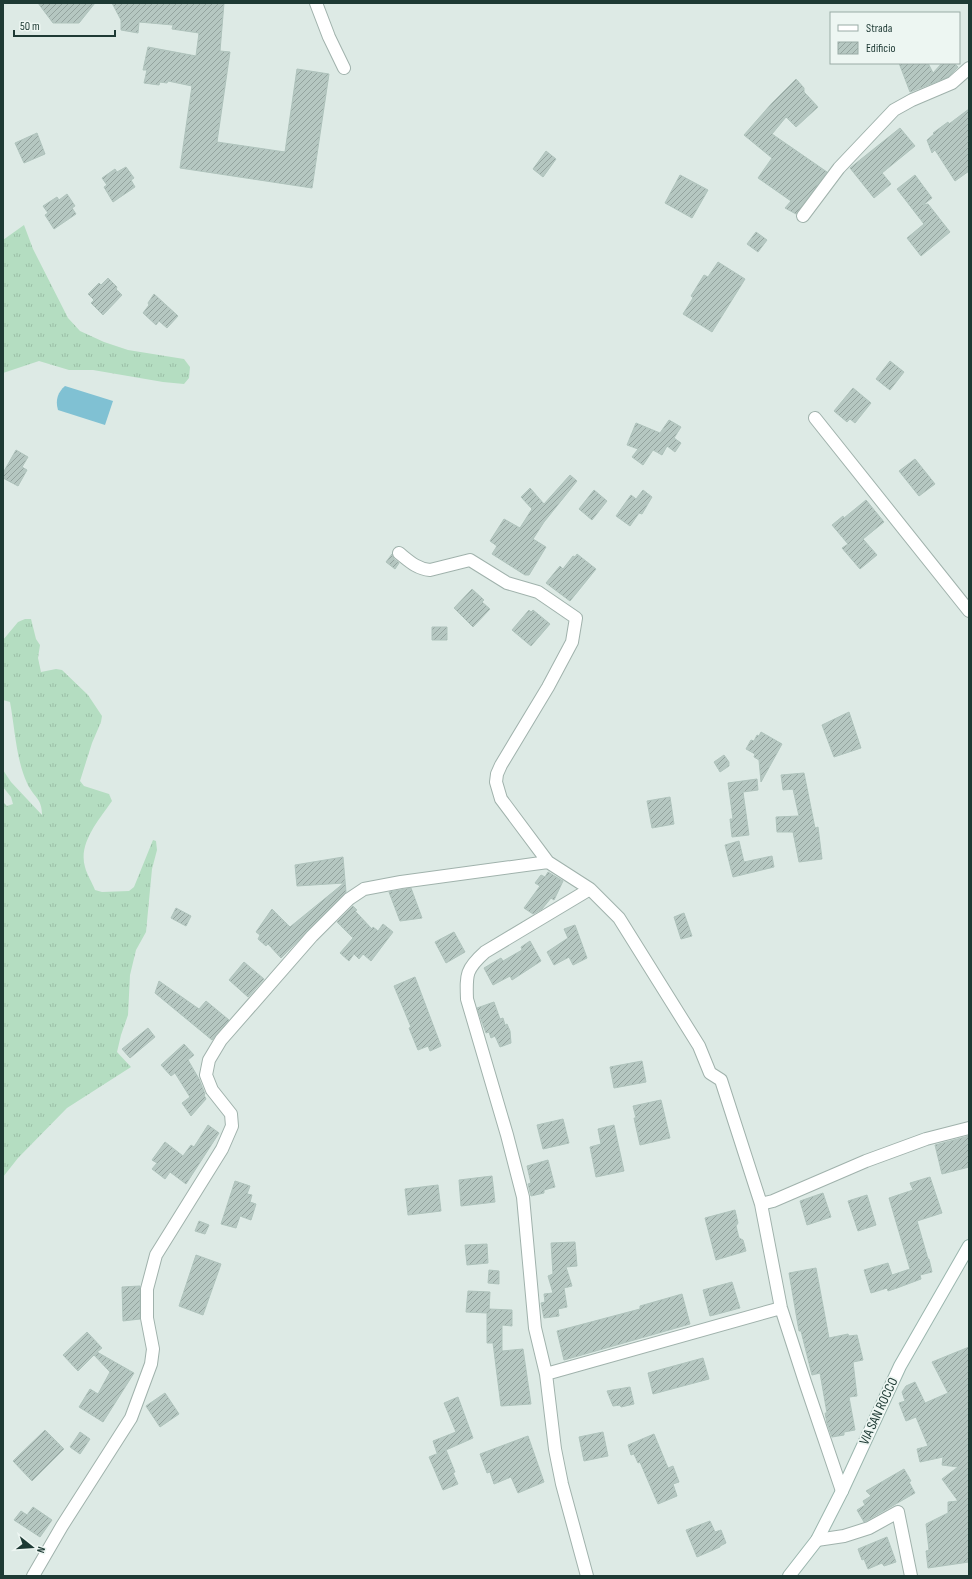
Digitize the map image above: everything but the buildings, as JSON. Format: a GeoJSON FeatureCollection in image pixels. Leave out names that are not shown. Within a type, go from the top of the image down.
{"type":"FeatureCollection","features":[{"type":"Feature","properties":{"kind":"street"},"geometry":{"type":"LineString","coordinates":[[316,3],[344,68]]}},
{"type":"Feature","properties":{"kind":"street"},"geometry":{"type":"LineString","coordinates":[[803,216],[838,168],[894,110],[912,100],[952,84],[969,68]]}},
{"type":"Feature","properties":{"kind":"street"},"geometry":{"type":"LineString","coordinates":[[815,418],[969,611]]}},
{"type":"Feature","properties":{"kind":"street"},"geometry":{"type":"LineString","coordinates":[[399,553],[418,568],[423,570],[430,570],[470,560],[507,583],[538,592],[576,618],[572,642],[548,687],[497,774],[496,782],[501,799],[548,862],[590,889],[619,918],[699,1046],[710,1073],[721,1080],[761,1204],[781,1308],[842,1491]]}},
{"type":"Feature","properties":{"kind":"street"},"geometry":{"type":"LineString","coordinates":[[33,1576],[62,1526],[131,1418],[151,1364],[153,1349],[147,1318],[147,1289],[156,1256],[222,1149],[232,1126],[231,1114],[212,1090],[206,1075],[209,1060],[222,1040],[312,936],[349,899],[364,889],[401,882],[548,862]]}},
{"type":"Feature","properties":{"kind":"street"},"geometry":{"type":"LineString","coordinates":[[587,1576],[562,1484],[555,1449],[546,1374],[535,1328],[523,1197],[508,1135],[467,999],[466,979],[473,962],[485,952],[590,889]]}},
{"type":"Feature","properties":{"kind":"street"},"geometry":{"type":"LineString","coordinates":[[761,1204],[773,1201],[866,1161],[926,1139],[969,1128]]}},
{"type":"Feature","properties":{"kind":"street","name":"VIA SAN ROCCO"},"geometry":{"type":"LineString","coordinates":[[789,1576],[817,1540],[842,1491],[900,1366],[969,1246]]}},
{"type":"Feature","properties":{"kind":"street"},"geometry":{"type":"LineString","coordinates":[[546,1374],[781,1308]]}},
{"type":"Feature","properties":{"kind":"street"},"geometry":{"type":"LineString","coordinates":[[817,1540],[844,1536],[869,1528],[898,1512],[911,1576]]}},
{"type":"Feature","properties":{"kind":"green space"},"geometry":{"type":"Polygon","coordinates":[[[24,225],[33,249],[68,318],[80,331],[104,342],[128,350],[184,359],[190,367],[189,378],[184,384],[163,382],[93,370],[69,370],[39,361],[3,373],[3,240],[24,225]]]}},
{"type":"Feature","properties":{"kind":"green space"},"geometry":{"type":"Polygon","coordinates":[[[25,619],[31,619],[36,639],[40,645],[38,658],[41,672],[56,669],[62,670],[88,695],[102,716],[80,781],[84,786],[109,794],[112,801],[91,832],[84,849],[85,867],[95,890],[102,892],[129,891],[134,887],[153,840],[156,841],[157,850],[152,869],[146,932],[136,950],[130,975],[128,1015],[117,1052],[131,1067],[67,1108],[18,1158],[3,1177],[3,802],[7,806],[13,804],[11,797],[3,787],[3,770],[11,782],[42,815],[41,805],[27,783],[20,764],[10,702],[3,700],[3,640],[18,622],[25,619]]]}},
{"type":"Feature","properties":{"kind":"water"},"geometry":{"type":"Polygon","coordinates":[[[65,386],[113,401],[105,425],[58,410],[58,396],[65,386]]]}}]}
